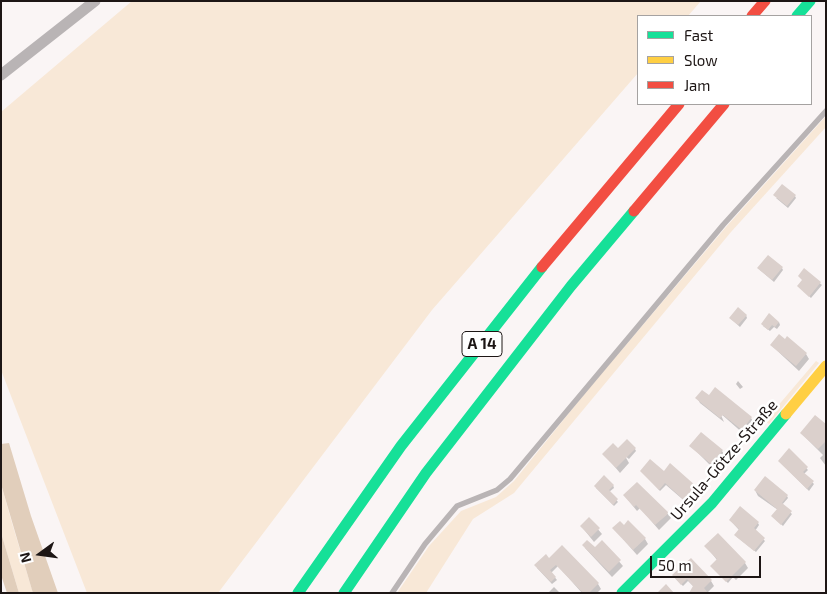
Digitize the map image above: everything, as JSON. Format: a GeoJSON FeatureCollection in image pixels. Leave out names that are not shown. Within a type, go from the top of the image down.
{"type":"FeatureCollection","features":[{"type":"Feature","properties":{"kind":"main road"},"geometry":{"type":"LineString","coordinates":[[753,15],[765,1]]}},
{"type":"Feature","properties":{"kind":"main road"},"geometry":{"type":"LineString","coordinates":[[798,15],[810,1]]}},
{"type":"Feature","properties":{"kind":"main road","name":"A 14"},"geometry":{"type":"LineString","coordinates":[[298,593],[401,446],[556,250],[678,105]]}},
{"type":"Feature","properties":{"kind":"main road","name":"A 14"},"geometry":{"type":"LineString","coordinates":[[344,593],[426,473],[570,286],[723,105]]}},
{"type":"Feature","properties":{"kind":"main road","name":"Ursula-Götze-Straße"},"geometry":{"type":"LineString","coordinates":[[622,593],[712,503],[826,366]]}},
{"type":"Feature","properties":{"kind":"street"},"geometry":{"type":"LineString","coordinates":[[1,75],[95,1]]}},
{"type":"Feature","properties":{"kind":"lane"},"geometry":{"type":"LineString","coordinates":[[392,593],[425,544],[457,506],[497,490],[510,479],[723,225],[826,111]]}},
{"type":"Feature","properties":{"kind":"shaded area"},"geometry":{"type":"Polygon","coordinates":[[[132,1],[701,1],[689,15],[637,15],[637,74],[432,310],[218,593],[87,593],[1,370],[1,112],[132,1]]]}},
{"type":"Feature","properties":{"kind":"shaded area"},"geometry":{"type":"Polygon","coordinates":[[[826,116],[826,127],[731,232],[514,493],[473,519],[426,593],[397,593],[429,546],[461,511],[496,497],[514,481],[586,392],[726,227],[826,116]]]}},
{"type":"Feature","properties":{"kind":"shaded area"},"geometry":{"type":"Polygon","coordinates":[[[816,361],[819,363],[769,424],[765,421],[816,361]]]}},
{"type":"Feature","properties":{"kind":"shaded area"},"geometry":{"type":"Polygon","coordinates":[[[9,443],[31,516],[58,593],[33,593],[32,590],[1,484],[1,444],[9,443]]]}},
{"type":"Feature","properties":{"kind":"shaded area"},"geometry":{"type":"Polygon","coordinates":[[[1,484],[33,593],[19,593],[2,536],[1,484]]]}},
{"type":"Feature","properties":{"kind":"shaded area"},"geometry":{"type":"Polygon","coordinates":[[[1,535],[19,593],[7,593],[2,578],[1,535]]]}},
{"type":"Feature","properties":{"kind":"building"},"geometry":{"type":"Polygon","coordinates":[[[782,184],[796,195],[787,206],[773,195],[782,184]]]}},
{"type":"Feature","properties":{"kind":"building"},"geometry":{"type":"Polygon","coordinates":[[[768,255],[783,267],[772,280],[757,268],[768,255]]]}},
{"type":"Feature","properties":{"kind":"building"},"geometry":{"type":"Polygon","coordinates":[[[804,268],[821,282],[809,297],[797,286],[802,280],[798,276],[804,268]]]}},
{"type":"Feature","properties":{"kind":"building"},"geometry":{"type":"Polygon","coordinates":[[[738,307],[747,315],[738,325],[729,318],[738,307]]]}},
{"type":"Feature","properties":{"kind":"building"},"geometry":{"type":"Polygon","coordinates":[[[769,313],[779,322],[775,327],[772,325],[768,330],[761,324],[769,313]]]}},
{"type":"Feature","properties":{"kind":"building"},"geometry":{"type":"Polygon","coordinates":[[[779,334],[785,339],[787,336],[807,353],[796,366],[770,345],[779,334]]]}},
{"type":"Feature","properties":{"kind":"building"},"geometry":{"type":"Polygon","coordinates":[[[715,387],[752,417],[742,430],[723,415],[720,418],[695,398],[702,390],[709,395],[715,387]]]}},
{"type":"Feature","properties":{"kind":"building"},"geometry":{"type":"Polygon","coordinates":[[[815,415],[826,424],[826,441],[818,449],[800,433],[815,415]]]}},
{"type":"Feature","properties":{"kind":"building"},"geometry":{"type":"Polygon","coordinates":[[[701,432],[723,450],[711,464],[689,446],[701,432]]]}},
{"type":"Feature","properties":{"kind":"building"},"geometry":{"type":"Polygon","coordinates":[[[627,439],[636,448],[616,468],[602,454],[613,443],[618,448],[627,439]]]}},
{"type":"Feature","properties":{"kind":"building"},"geometry":{"type":"Polygon","coordinates":[[[789,448],[808,467],[803,472],[814,481],[807,489],[778,461],[789,448]]]}},
{"type":"Feature","properties":{"kind":"building"},"geometry":{"type":"Polygon","coordinates":[[[650,459],[664,471],[670,463],[696,486],[684,500],[665,483],[659,490],[640,471],[650,459]]]}},
{"type":"Feature","properties":{"kind":"building"},"geometry":{"type":"Polygon","coordinates":[[[604,475],[614,485],[609,490],[618,499],[613,505],[594,486],[604,475]]]}},
{"type":"Feature","properties":{"kind":"building"},"geometry":{"type":"Polygon","coordinates":[[[765,476],[788,495],[782,503],[792,511],[781,525],[771,516],[777,509],[754,490],[765,476]]]}},
{"type":"Feature","properties":{"kind":"building"},"geometry":{"type":"Polygon","coordinates":[[[637,482],[669,513],[655,525],[636,505],[634,507],[623,495],[637,482]]]}},
{"type":"Feature","properties":{"kind":"building"},"geometry":{"type":"Polygon","coordinates":[[[740,506],[759,522],[754,528],[765,538],[754,551],[734,535],[739,529],[729,520],[740,506]]]}},
{"type":"Feature","properties":{"kind":"building"},"geometry":{"type":"Polygon","coordinates":[[[589,517],[600,528],[591,537],[580,526],[589,517]]]}},
{"type":"Feature","properties":{"kind":"building"},"geometry":{"type":"Polygon","coordinates":[[[628,520],[646,538],[633,550],[612,528],[620,521],[624,525],[628,520]]]}},
{"type":"Feature","properties":{"kind":"building"},"geometry":{"type":"Polygon","coordinates":[[[718,533],[746,562],[726,582],[710,566],[717,559],[704,546],[718,533]]]}},
{"type":"Feature","properties":{"kind":"building"},"geometry":{"type":"Polygon","coordinates":[[[587,540],[595,547],[602,540],[621,560],[609,572],[582,545],[587,540]]]}},
{"type":"Feature","properties":{"kind":"building"},"geometry":{"type":"Polygon","coordinates":[[[562,545],[599,583],[589,593],[583,593],[556,565],[550,570],[556,577],[551,582],[534,565],[546,554],[549,558],[562,545]]]}},
{"type":"Feature","properties":{"kind":"building"},"geometry":{"type":"Polygon","coordinates":[[[691,558],[712,580],[704,588],[708,593],[689,593],[693,586],[687,579],[681,585],[672,575],[691,558]]]}},
{"type":"Feature","properties":{"kind":"building"},"geometry":{"type":"Polygon","coordinates":[[[666,584],[674,593],[657,593],[666,584]]]}},
{"type":"Feature","properties":{"kind":"traffic: fast"},"geometry":{"type":"LineString","coordinates":[[798,15],[810,1]]}},
{"type":"Feature","properties":{"kind":"traffic: fast"},"geometry":{"type":"LineString","coordinates":[[344,593],[426,473],[571,286],[634,211]]}},
{"type":"Feature","properties":{"kind":"traffic: fast"},"geometry":{"type":"LineString","coordinates":[[298,593],[401,446],[542,267]]}},
{"type":"Feature","properties":{"kind":"traffic: fast"},"geometry":{"type":"LineString","coordinates":[[622,593],[712,503],[786,414]]}},
{"type":"Feature","properties":{"kind":"traffic: slow"},"geometry":{"type":"LineString","coordinates":[[786,414],[826,366]]}},
{"type":"Feature","properties":{"kind":"traffic: jam"},"geometry":{"type":"LineString","coordinates":[[753,15],[765,1]]}},
{"type":"Feature","properties":{"kind":"traffic: jam"},"geometry":{"type":"LineString","coordinates":[[542,267],[678,105]]}},
{"type":"Feature","properties":{"kind":"traffic: jam"},"geometry":{"type":"LineString","coordinates":[[634,211],[723,105]]}}]}
